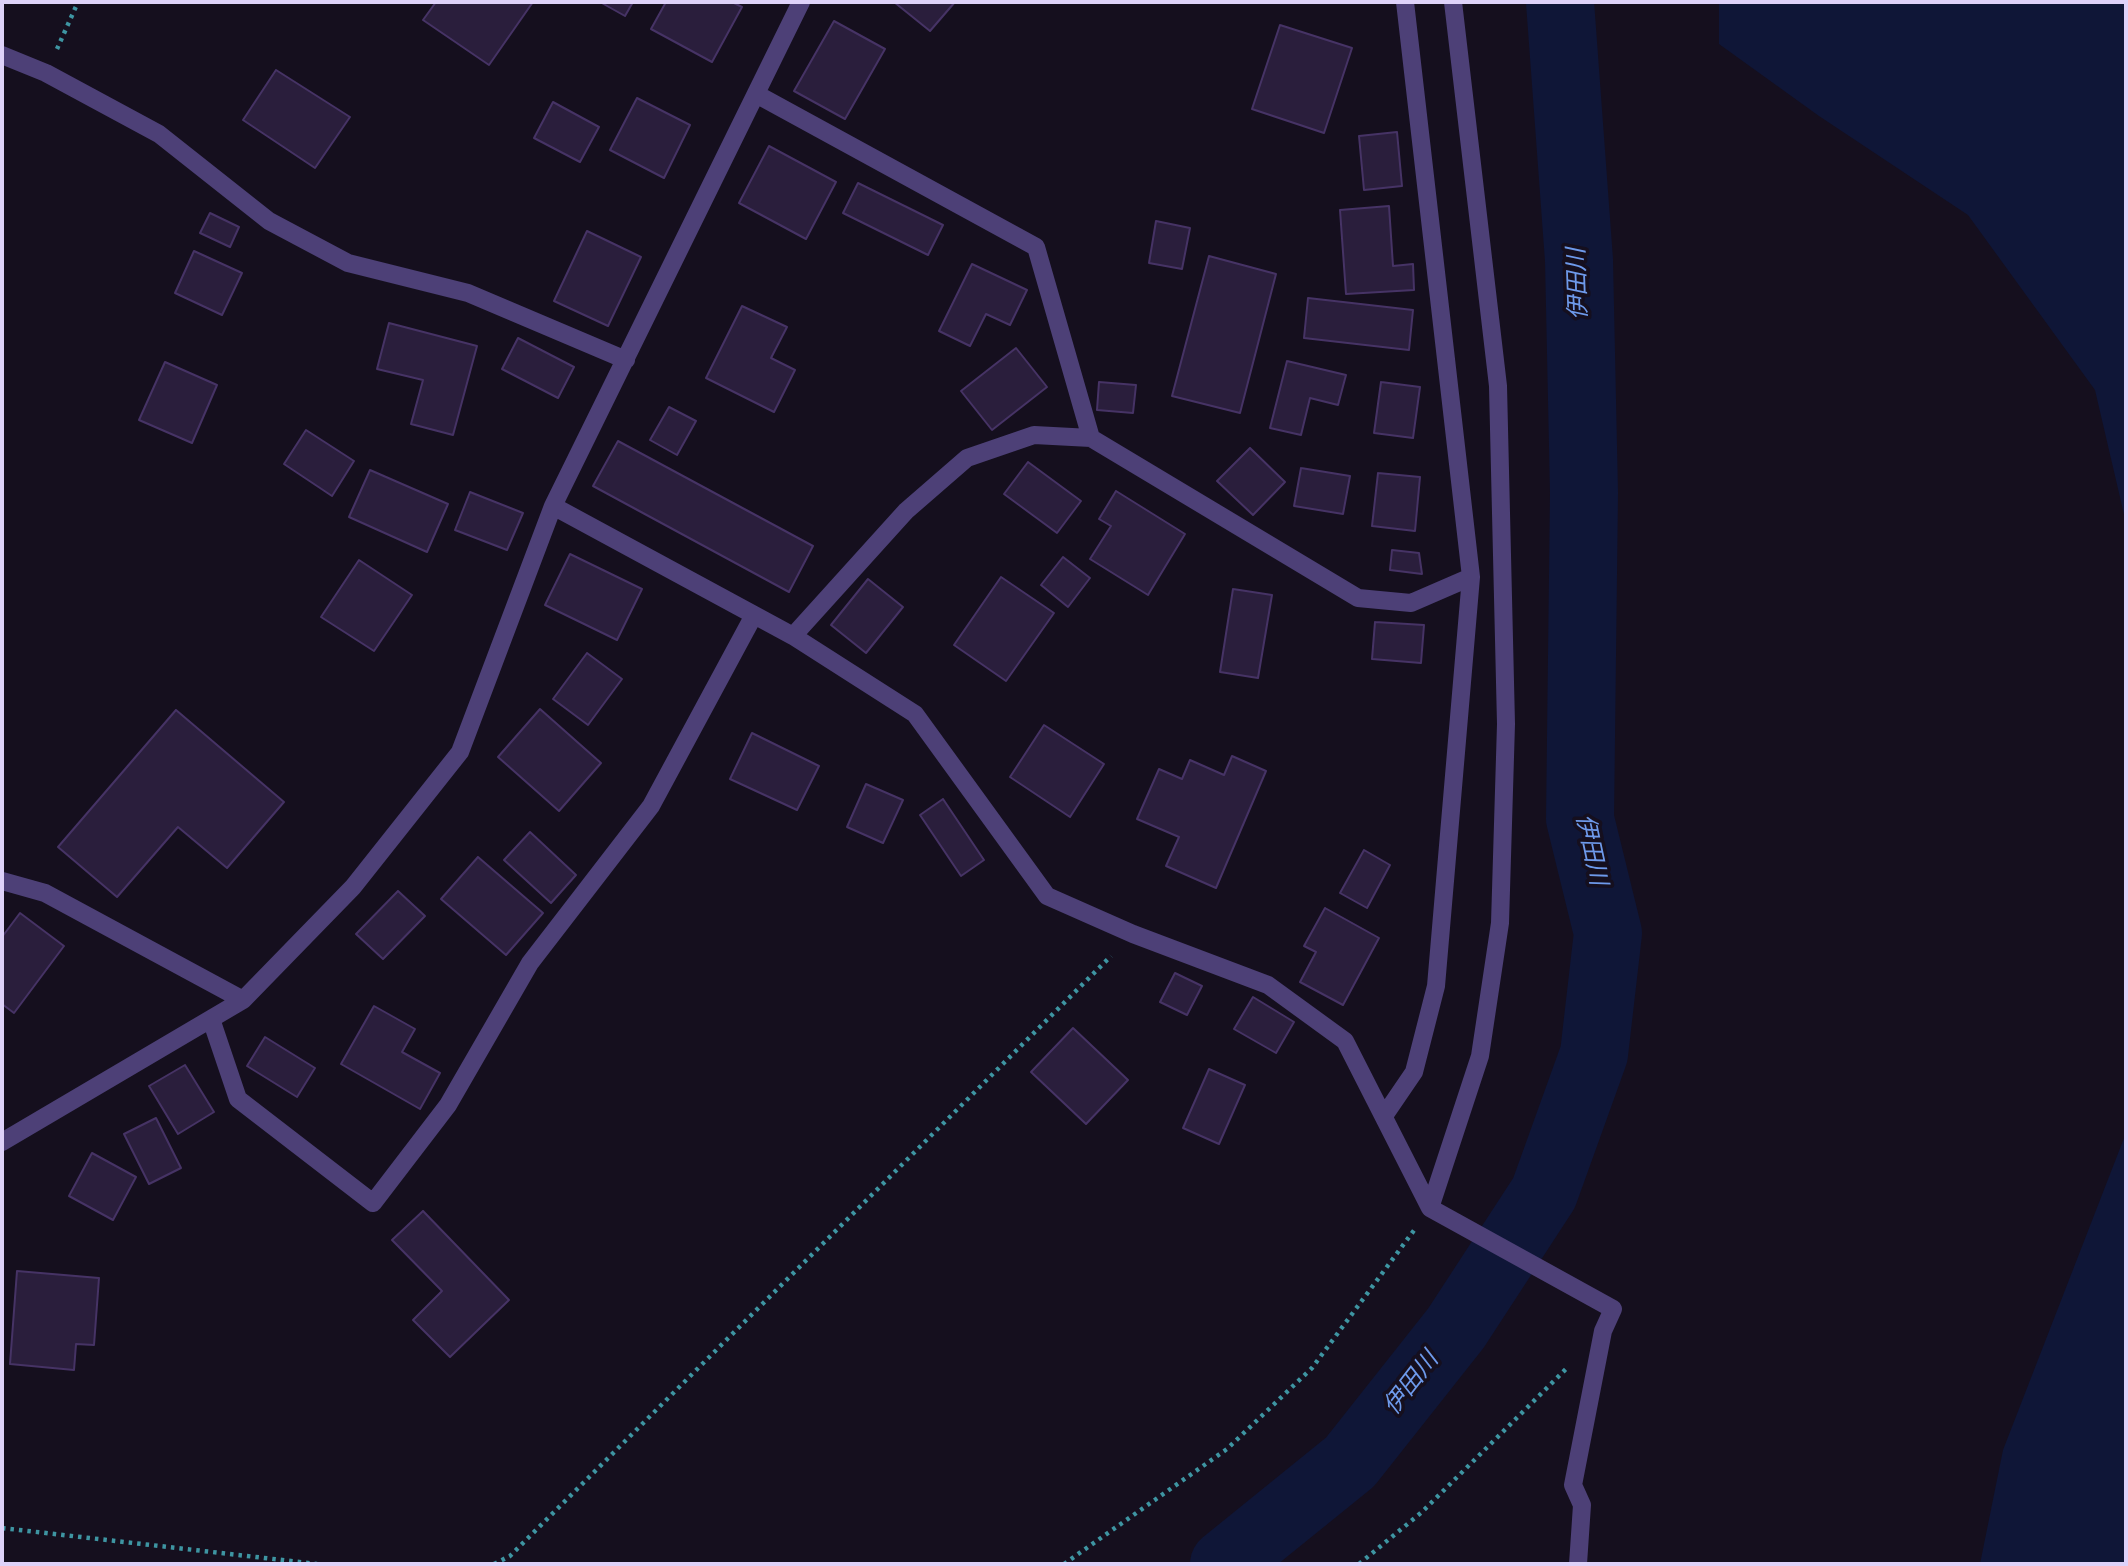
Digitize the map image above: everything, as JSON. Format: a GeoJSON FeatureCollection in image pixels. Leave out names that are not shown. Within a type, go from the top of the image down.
{"type":"FeatureCollection","features":[{"type":"Feature","properties":{"kind":"street"},"geometry":{"type":"LineString","coordinates":[[2,1142],[243,1000],[354,887],[460,752],[553,506],[802,2]]}},
{"type":"Feature","properties":{"kind":"street"},"geometry":{"type":"LineString","coordinates":[[1384,1116],[1415,1072],[1436,986],[1471,577],[1405,2]]}},
{"type":"Feature","properties":{"kind":"street"},"geometry":{"type":"LineString","coordinates":[[1430,1208],[1480,1056],[1500,923],[1506,724],[1498,386],[1453,2]]}},
{"type":"Feature","properties":{"kind":"street"},"geometry":{"type":"LineString","coordinates":[[2,55],[46,73],[159,134],[269,221],[348,263],[468,293],[626,360]]}},
{"type":"Feature","properties":{"kind":"street"},"geometry":{"type":"LineString","coordinates":[[756,94],[1036,247],[1091,438]]}},
{"type":"Feature","properties":{"kind":"street"},"geometry":{"type":"LineString","coordinates":[[793,636],[906,511],[967,458],[1034,435],[1091,438],[1358,598],[1411,603],[1471,577]]}},
{"type":"Feature","properties":{"kind":"street"},"geometry":{"type":"LineString","coordinates":[[553,506],[793,636],[915,714],[1047,896],[1133,934],[1268,985],[1345,1041],[1430,1208],[1594,1296],[1613,1309],[1603,1331],[1573,1485],[1582,1505],[1578,1564]]}},
{"type":"Feature","properties":{"kind":"street"},"geometry":{"type":"LineString","coordinates":[[211,1019],[238,1099],[373,1203],[448,1105],[530,963],[651,806],[754,615]]}},
{"type":"Feature","properties":{"kind":"street"},"geometry":{"type":"LineString","coordinates":[[2,881],[45,893],[243,1000]]}},
{"type":"Feature","properties":{"kind":"path"},"geometry":{"type":"LineString","coordinates":[[46,73],[78,2]]}},
{"type":"Feature","properties":{"kind":"path"},"geometry":{"type":"LineString","coordinates":[[494,1564],[510,1556],[1133,934]]}},
{"type":"Feature","properties":{"kind":"path"},"geometry":{"type":"LineString","coordinates":[[1064,1564],[1227,1448],[1312,1367],[1430,1208]]}},
{"type":"Feature","properties":{"kind":"path"},"geometry":{"type":"LineString","coordinates":[[1359,1564],[1422,1512],[1603,1331]]}},
{"type":"Feature","properties":{"kind":"path"},"geometry":{"type":"LineString","coordinates":[[2,1528],[317,1564]]}},
{"type":"Feature","properties":{"kind":"water"},"geometry":{"type":"Polygon","coordinates":[[[1719,2],[2126,2],[2126,523],[2095,390],[1968,215],[1819,116],[1719,44],[1719,2]]]}},
{"type":"Feature","properties":{"kind":"water"},"geometry":{"type":"Polygon","coordinates":[[[2126,1133],[2126,1564],[1980,1564],[2003,1450],[2126,1133]]]}},
{"type":"Feature","properties":{"kind":"building"},"geometry":{"type":"Polygon","coordinates":[[[436,2],[533,2],[489,65],[423,20],[436,2]]]}},
{"type":"Feature","properties":{"kind":"building"},"geometry":{"type":"Polygon","coordinates":[[[600,2],[633,2],[625,16],[600,2]]]}},
{"type":"Feature","properties":{"kind":"building"},"geometry":{"type":"Polygon","coordinates":[[[666,2],[732,2],[742,7],[712,62],[651,29],[666,2]]]}},
{"type":"Feature","properties":{"kind":"building"},"geometry":{"type":"Polygon","coordinates":[[[894,2],[955,2],[930,31],[894,2]]]}},
{"type":"Feature","properties":{"kind":"building"},"geometry":{"type":"Polygon","coordinates":[[[834,21],[885,49],[845,119],[794,91],[834,21]]]}},
{"type":"Feature","properties":{"kind":"building"},"geometry":{"type":"Polygon","coordinates":[[[1280,25],[1352,48],[1324,133],[1252,109],[1280,25]]]}},
{"type":"Feature","properties":{"kind":"building"},"geometry":{"type":"Polygon","coordinates":[[[276,70],[350,117],[315,168],[243,120],[276,70]]]}},
{"type":"Feature","properties":{"kind":"building"},"geometry":{"type":"Polygon","coordinates":[[[637,98],[690,125],[664,178],[610,150],[637,98]]]}},
{"type":"Feature","properties":{"kind":"building"},"geometry":{"type":"Polygon","coordinates":[[[553,102],[599,127],[580,162],[534,138],[553,102]]]}},
{"type":"Feature","properties":{"kind":"building"},"geometry":{"type":"Polygon","coordinates":[[[1397,132],[1402,186],[1364,190],[1359,136],[1397,132]]]}},
{"type":"Feature","properties":{"kind":"building"},"geometry":{"type":"Polygon","coordinates":[[[769,146],[836,182],[806,239],[739,203],[769,146]]]}},
{"type":"Feature","properties":{"kind":"building"},"geometry":{"type":"Polygon","coordinates":[[[858,183],[943,225],[928,255],[843,213],[858,183]]]}},
{"type":"Feature","properties":{"kind":"building"},"geometry":{"type":"Polygon","coordinates":[[[1389,206],[1393,266],[1413,264],[1414,290],[1346,294],[1340,210],[1389,206]]]}},
{"type":"Feature","properties":{"kind":"building"},"geometry":{"type":"Polygon","coordinates":[[[210,213],[239,227],[230,247],[200,233],[210,213]]]}},
{"type":"Feature","properties":{"kind":"building"},"geometry":{"type":"Polygon","coordinates":[[[1156,221],[1190,228],[1182,269],[1149,263],[1156,221]]]}},
{"type":"Feature","properties":{"kind":"building"},"geometry":{"type":"Polygon","coordinates":[[[587,231],[641,257],[608,326],[554,301],[587,231]]]}},
{"type":"Feature","properties":{"kind":"building"},"geometry":{"type":"Polygon","coordinates":[[[194,251],[242,273],[222,315],[175,293],[194,251]]]}},
{"type":"Feature","properties":{"kind":"building"},"geometry":{"type":"Polygon","coordinates":[[[1209,256],[1276,274],[1240,413],[1172,396],[1209,256]]]}},
{"type":"Feature","properties":{"kind":"building"},"geometry":{"type":"Polygon","coordinates":[[[972,264],[1027,290],[1010,325],[986,314],[970,346],[939,331],[972,264]]]}},
{"type":"Feature","properties":{"kind":"building"},"geometry":{"type":"Polygon","coordinates":[[[1308,298],[1413,310],[1409,350],[1304,338],[1308,298]]]}},
{"type":"Feature","properties":{"kind":"building"},"geometry":{"type":"Polygon","coordinates":[[[742,306],[787,327],[771,358],[795,370],[774,412],[706,378],[742,306]]]}},
{"type":"Feature","properties":{"kind":"building"},"geometry":{"type":"Polygon","coordinates":[[[389,323],[477,346],[453,435],[411,424],[423,380],[377,369],[389,323]]]}},
{"type":"Feature","properties":{"kind":"building"},"geometry":{"type":"Polygon","coordinates":[[[518,338],[574,367],[558,398],[502,369],[518,338]]]}},
{"type":"Feature","properties":{"kind":"building"},"geometry":{"type":"Polygon","coordinates":[[[1016,348],[1047,387],[992,430],[961,391],[1016,348]]]}},
{"type":"Feature","properties":{"kind":"building"},"geometry":{"type":"Polygon","coordinates":[[[1287,361],[1346,375],[1338,405],[1310,398],[1301,435],[1270,428],[1287,361]]]}},
{"type":"Feature","properties":{"kind":"building"},"geometry":{"type":"Polygon","coordinates":[[[165,362],[217,385],[192,443],[139,420],[165,362]]]}},
{"type":"Feature","properties":{"kind":"building"},"geometry":{"type":"Polygon","coordinates":[[[1099,382],[1136,385],[1133,413],[1097,410],[1099,382]]]}},
{"type":"Feature","properties":{"kind":"building"},"geometry":{"type":"Polygon","coordinates":[[[1381,382],[1420,387],[1413,438],[1374,433],[1381,382]]]}},
{"type":"Feature","properties":{"kind":"building"},"geometry":{"type":"Polygon","coordinates":[[[669,407],[696,421],[677,455],[650,440],[669,407]]]}},
{"type":"Feature","properties":{"kind":"building"},"geometry":{"type":"Polygon","coordinates":[[[306,430],[354,461],[332,496],[284,464],[306,430]]]}},
{"type":"Feature","properties":{"kind":"building"},"geometry":{"type":"Polygon","coordinates":[[[618,441],[813,546],[789,592],[593,486],[618,441]]]}},
{"type":"Feature","properties":{"kind":"building"},"geometry":{"type":"Polygon","coordinates":[[[1250,448],[1285,482],[1253,515],[1217,481],[1250,448]]]}},
{"type":"Feature","properties":{"kind":"building"},"geometry":{"type":"Polygon","coordinates":[[[1028,462],[1081,501],[1057,533],[1004,494],[1028,462]]]}},
{"type":"Feature","properties":{"kind":"building"},"geometry":{"type":"Polygon","coordinates":[[[1301,468],[1350,476],[1343,514],[1294,506],[1301,468]]]}},
{"type":"Feature","properties":{"kind":"building"},"geometry":{"type":"Polygon","coordinates":[[[370,470],[448,504],[427,552],[349,517],[370,470]]]}},
{"type":"Feature","properties":{"kind":"building"},"geometry":{"type":"Polygon","coordinates":[[[1378,473],[1420,477],[1415,531],[1372,526],[1378,473]]]}},
{"type":"Feature","properties":{"kind":"building"},"geometry":{"type":"Polygon","coordinates":[[[1116,491],[1185,534],[1148,595],[1090,559],[1111,526],[1099,519],[1116,491]]]}},
{"type":"Feature","properties":{"kind":"building"},"geometry":{"type":"Polygon","coordinates":[[[470,492],[523,513],[507,550],[455,530],[470,492]]]}},
{"type":"Feature","properties":{"kind":"building"},"geometry":{"type":"Polygon","coordinates":[[[1392,550],[1419,553],[1422,574],[1390,570],[1392,550]]]}},
{"type":"Feature","properties":{"kind":"building"},"geometry":{"type":"Polygon","coordinates":[[[570,554],[642,589],[617,640],[545,605],[570,554]]]}},
{"type":"Feature","properties":{"kind":"building"},"geometry":{"type":"Polygon","coordinates":[[[1063,557],[1090,578],[1068,607],[1041,585],[1063,557]]]}},
{"type":"Feature","properties":{"kind":"building"},"geometry":{"type":"Polygon","coordinates":[[[359,560],[412,595],[374,651],[321,617],[359,560]]]}},
{"type":"Feature","properties":{"kind":"building"},"geometry":{"type":"Polygon","coordinates":[[[1001,577],[1054,613],[1006,681],[954,645],[1001,577]]]}},
{"type":"Feature","properties":{"kind":"building"},"geometry":{"type":"Polygon","coordinates":[[[868,579],[903,607],[866,653],[831,625],[868,579]]]}},
{"type":"Feature","properties":{"kind":"building"},"geometry":{"type":"Polygon","coordinates":[[[1233,589],[1272,595],[1258,678],[1220,672],[1233,589]]]}},
{"type":"Feature","properties":{"kind":"building"},"geometry":{"type":"Polygon","coordinates":[[[1375,622],[1424,625],[1421,663],[1372,659],[1375,622]]]}},
{"type":"Feature","properties":{"kind":"building"},"geometry":{"type":"Polygon","coordinates":[[[587,653],[622,679],[588,725],[553,699],[587,653]]]}},
{"type":"Feature","properties":{"kind":"building"},"geometry":{"type":"Polygon","coordinates":[[[540,709],[601,763],[559,811],[498,757],[540,709]]]}},
{"type":"Feature","properties":{"kind":"building"},"geometry":{"type":"Polygon","coordinates":[[[176,710],[284,802],[227,868],[178,827],[117,897],[58,847],[176,710]]]}},
{"type":"Feature","properties":{"kind":"building"},"geometry":{"type":"Polygon","coordinates":[[[1044,725],[1104,764],[1070,817],[1010,777],[1044,725]]]}},
{"type":"Feature","properties":{"kind":"building"},"geometry":{"type":"Polygon","coordinates":[[[752,733],[819,766],[797,810],[730,779],[752,733]]]}},
{"type":"Feature","properties":{"kind":"building"},"geometry":{"type":"Polygon","coordinates":[[[1232,756],[1266,771],[1216,888],[1166,866],[1179,837],[1137,819],[1159,769],[1182,779],[1190,760],[1224,775],[1232,756]]]}},
{"type":"Feature","properties":{"kind":"building"},"geometry":{"type":"Polygon","coordinates":[[[866,784],[903,800],[883,843],[847,827],[866,784]]]}},
{"type":"Feature","properties":{"kind":"building"},"geometry":{"type":"Polygon","coordinates":[[[943,799],[984,860],[961,876],[920,815],[943,799]]]}},
{"type":"Feature","properties":{"kind":"building"},"geometry":{"type":"Polygon","coordinates":[[[530,832],[576,875],[551,903],[504,860],[530,832]]]}},
{"type":"Feature","properties":{"kind":"building"},"geometry":{"type":"Polygon","coordinates":[[[1364,850],[1390,865],[1367,908],[1340,893],[1364,850]]]}},
{"type":"Feature","properties":{"kind":"building"},"geometry":{"type":"Polygon","coordinates":[[[478,857],[543,913],[506,955],[441,899],[478,857]]]}},
{"type":"Feature","properties":{"kind":"building"},"geometry":{"type":"Polygon","coordinates":[[[398,891],[425,916],[383,959],[356,934],[398,891]]]}},
{"type":"Feature","properties":{"kind":"building"},"geometry":{"type":"Polygon","coordinates":[[[1325,908],[1379,938],[1343,1005],[1300,982],[1316,952],[1304,946],[1325,908]]]}},
{"type":"Feature","properties":{"kind":"building"},"geometry":{"type":"Polygon","coordinates":[[[20,913],[64,946],[14,1013],[2,1004],[2,937],[20,913]]]}},
{"type":"Feature","properties":{"kind":"building"},"geometry":{"type":"Polygon","coordinates":[[[1175,973],[1202,986],[1187,1015],[1160,1002],[1175,973]]]}},
{"type":"Feature","properties":{"kind":"building"},"geometry":{"type":"Polygon","coordinates":[[[1253,997],[1294,1022],[1276,1053],[1234,1029],[1253,997]]]}},
{"type":"Feature","properties":{"kind":"building"},"geometry":{"type":"Polygon","coordinates":[[[374,1006],[415,1029],[402,1052],[440,1073],[420,1109],[341,1064],[374,1006]]]}},
{"type":"Feature","properties":{"kind":"building"},"geometry":{"type":"Polygon","coordinates":[[[1073,1028],[1128,1080],[1086,1124],[1031,1072],[1073,1028]]]}},
{"type":"Feature","properties":{"kind":"building"},"geometry":{"type":"Polygon","coordinates":[[[265,1037],[315,1068],[297,1097],[247,1066],[265,1037]]]}},
{"type":"Feature","properties":{"kind":"building"},"geometry":{"type":"Polygon","coordinates":[[[185,1065],[214,1112],[178,1134],[149,1086],[185,1065]]]}},
{"type":"Feature","properties":{"kind":"building"},"geometry":{"type":"Polygon","coordinates":[[[1209,1069],[1245,1085],[1219,1144],[1183,1128],[1209,1069]]]}},
{"type":"Feature","properties":{"kind":"building"},"geometry":{"type":"Polygon","coordinates":[[[156,1118],[181,1168],[149,1184],[124,1134],[156,1118]]]}},
{"type":"Feature","properties":{"kind":"building"},"geometry":{"type":"Polygon","coordinates":[[[92,1153],[136,1177],[113,1220],[69,1196],[92,1153]]]}},
{"type":"Feature","properties":{"kind":"building"},"geometry":{"type":"Polygon","coordinates":[[[423,1211],[509,1300],[450,1357],[413,1320],[442,1291],[392,1240],[423,1211]]]}},
{"type":"Feature","properties":{"kind":"building"},"geometry":{"type":"Polygon","coordinates":[[[17,1271],[99,1278],[94,1345],[76,1344],[74,1370],[10,1364],[17,1271]]]}},
{"type":"Feature","properties":{"kind":"waterway","name":"伊田川"},"geometry":{"type":"LineString","coordinates":[[1224,1564],[1350,1462],[1456,1328],[1544,1193],[1594,1054],[1608,933],[1580,819],[1584,493],[1579,260],[1560,2]]}}]}
